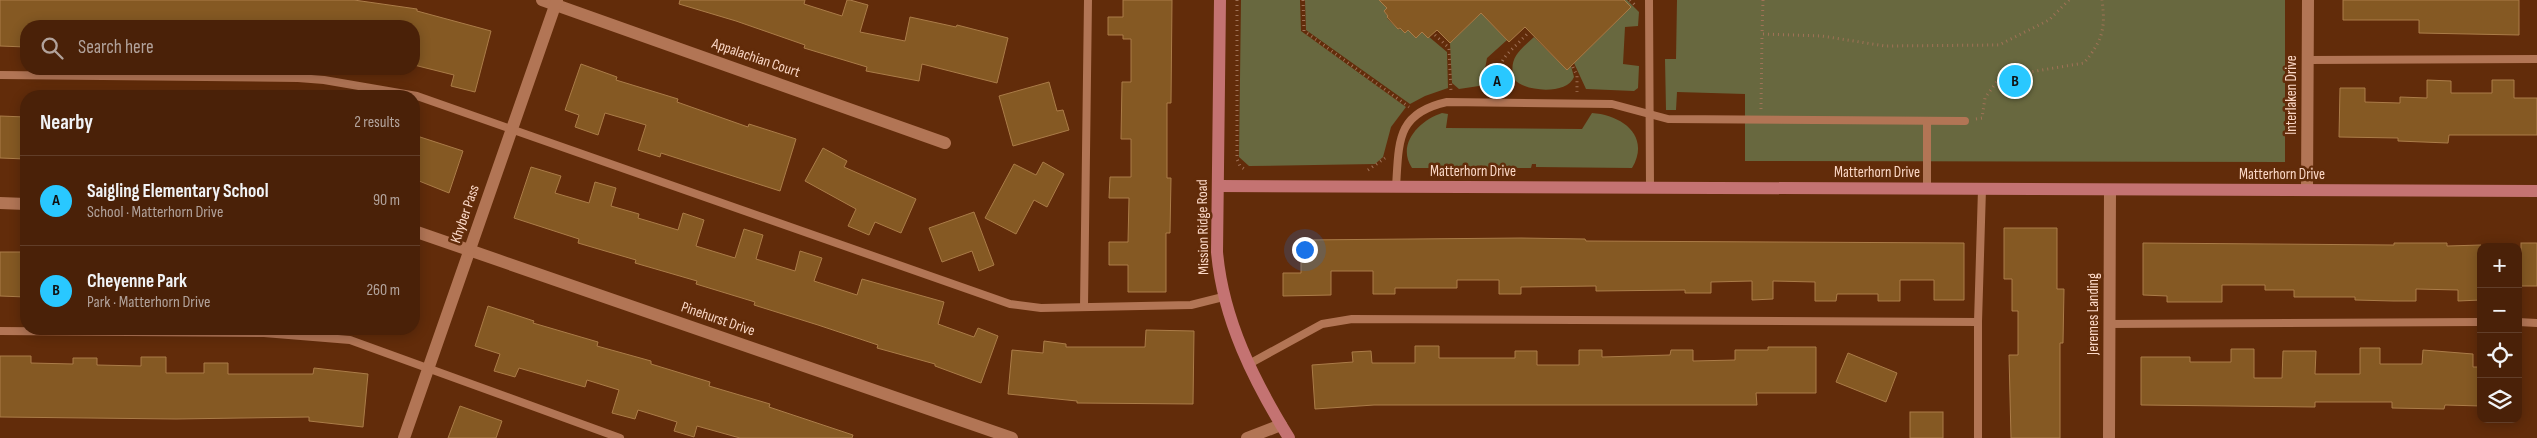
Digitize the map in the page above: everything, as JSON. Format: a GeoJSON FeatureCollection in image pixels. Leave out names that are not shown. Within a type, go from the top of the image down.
{"type":"FeatureCollection","features":[{"type":"Feature","properties":{"kind":"street","name":"Appalachian Court"},"geometry":{"type":"LineString","coordinates":[[542,0],[556,2],[946,143]]}},
{"type":"Feature","properties":{"kind":"street","name":"Mission Ridge Road"},"geometry":{"type":"LineString","coordinates":[[1220,0],[1217,252],[1223,297],[1233,329],[1249,364],[1289,438]]}},
{"type":"Feature","properties":{"kind":"street","name":"Interlaken Drive"},"geometry":{"type":"LineString","coordinates":[[2307,190],[2308,0]]}},
{"type":"Feature","properties":{"kind":"street","name":"Khyber Pass"},"geometry":{"type":"LineString","coordinates":[[404,438],[556,2]]}},
{"type":"Feature","properties":{"kind":"street","name":"Matterhorn Drive"},"geometry":{"type":"LineString","coordinates":[[1218,186],[2537,191]]}},
{"type":"Feature","properties":{"kind":"street","name":"Jeremes Landing"},"geometry":{"type":"LineString","coordinates":[[2109,438],[2110,190]]}},
{"type":"Feature","properties":{"kind":"street"},"geometry":{"type":"LineString","coordinates":[[0,203],[20,204]]}},
{"type":"Feature","properties":{"kind":"street","name":"Pinehurst Drive"},"geometry":{"type":"LineString","coordinates":[[420,232],[1012,438]]}},
{"type":"Feature","properties":{"kind":"street"},"geometry":{"type":"LineString","coordinates":[[1248,438],[1281,425]]}},
{"type":"Feature","properties":{"kind":"lane"},"geometry":{"type":"LineString","coordinates":[[1084,307],[1088,0]]}},
{"type":"Feature","properties":{"kind":"lane"},"geometry":{"type":"LineString","coordinates":[[1649,0],[1650,188]]}},
{"type":"Feature","properties":{"kind":"lane"},"geometry":{"type":"LineString","coordinates":[[2308,60],[2537,59]]}},
{"type":"Feature","properties":{"kind":"lane"},"geometry":{"type":"LineString","coordinates":[[0,75],[324,80],[382,90]]}},
{"type":"Feature","properties":{"kind":"lane"},"geometry":{"type":"LineString","coordinates":[[420,97],[1010,304],[1041,308],[1191,305],[1223,297]]}},
{"type":"Feature","properties":{"kind":"lane"},"geometry":{"type":"LineString","coordinates":[[1396,187],[1398,151],[1404,131],[1412,116],[1428,106],[1447,102],[1612,104],[1668,119],[1966,121]]}},
{"type":"Feature","properties":{"kind":"lane"},"geometry":{"type":"LineString","coordinates":[[1926,189],[1927,121]]}},
{"type":"Feature","properties":{"kind":"lane"},"geometry":{"type":"LineString","coordinates":[[1978,438],[1978,322],[1982,189]]}},
{"type":"Feature","properties":{"kind":"lane"},"geometry":{"type":"LineString","coordinates":[[1249,364],[1322,324],[1352,319],[1978,322]]}},
{"type":"Feature","properties":{"kind":"lane"},"geometry":{"type":"LineString","coordinates":[[2109,324],[2477,322]]}},
{"type":"Feature","properties":{"kind":"lane"},"geometry":{"type":"LineString","coordinates":[[2522,322],[2537,323]]}},
{"type":"Feature","properties":{"kind":"lane"},"geometry":{"type":"LineString","coordinates":[[0,331],[20,331]]}},
{"type":"Feature","properties":{"kind":"lane"},"geometry":{"type":"LineString","coordinates":[[293,335],[350,340],[428,370],[620,438]]}},
{"type":"Feature","properties":{"kind":"path"},"geometry":{"type":"LineString","coordinates":[[1238,0],[1237,159],[1240,166],[1246,170],[1255,170]]}},
{"type":"Feature","properties":{"kind":"path"},"geometry":{"type":"LineString","coordinates":[[1303,0],[1304,31],[1410,107]]}},
{"type":"Feature","properties":{"kind":"path"},"geometry":{"type":"LineString","coordinates":[[1630,0],[1637,7]]}},
{"type":"Feature","properties":{"kind":"path"},"geometry":{"type":"LineString","coordinates":[[1760,119],[1763,0]]}},
{"type":"Feature","properties":{"kind":"path"},"geometry":{"type":"LineString","coordinates":[[1762,34],[1822,36],[1886,46],[1999,45],[2049,20],[2069,0]]}},
{"type":"Feature","properties":{"kind":"path"},"geometry":{"type":"LineString","coordinates":[[1966,121],[1982,118],[1985,98],[2000,77],[2084,63],[2099,45],[2104,20],[2102,0]]}},
{"type":"Feature","properties":{"kind":"path"},"geometry":{"type":"LineString","coordinates":[[1501,90],[1497,78],[1499,65],[1528,34]]}},
{"type":"Feature","properties":{"kind":"path"},"geometry":{"type":"LineString","coordinates":[[1435,36],[1448,48],[1451,92]]}},
{"type":"Feature","properties":{"kind":"path"},"geometry":{"type":"LineString","coordinates":[[1573,67],[1577,76],[1576,92]]}},
{"type":"Feature","properties":{"kind":"path"},"geometry":{"type":"LineString","coordinates":[[1358,170],[1397,171]]}},
{"type":"Feature","properties":{"kind":"shaded area"},"geometry":{"type":"Polygon","coordinates":[[[1241,0],[1300,0],[1301,31],[1406,107],[1391,127],[1383,157],[1375,164],[1249,166],[1239,157],[1241,0]]]}},
{"type":"Feature","properties":{"kind":"shaded area"},"geometry":{"type":"Polygon","coordinates":[[[1305,0],[1379,0],[1387,8],[1384,11],[1388,16],[1387,18],[1398,29],[1408,30],[1416,38],[1422,31],[1447,52],[1448,88],[1425,96],[1410,104],[1306,30],[1305,0]]]}},
{"type":"Feature","properties":{"kind":"shaded area"},"geometry":{"type":"Polygon","coordinates":[[[1624,0],[1627,0],[1639,12],[1638,26],[1625,27],[1623,64],[1639,66],[1638,88],[1634,91],[1586,89],[1574,63],[1631,7],[1624,0]]]}},
{"type":"Feature","properties":{"kind":"shaded area"},"geometry":{"type":"Polygon","coordinates":[[[1677,0],[2285,0],[2285,162],[1745,161],[1745,94],[1677,92],[1676,110],[1666,110],[1665,59],[1676,59],[1677,0]]]}},
{"type":"Feature","properties":{"kind":"shaded area"},"geometry":{"type":"Polygon","coordinates":[[[1481,13],[1507,40],[1487,58],[1483,80],[1479,86],[1459,89],[1452,83],[1450,43],[1481,13]]]}},
{"type":"Feature","properties":{"kind":"shaded area"},"geometry":{"type":"Polygon","coordinates":[[[1534,37],[1567,70],[1571,66],[1574,77],[1570,83],[1563,87],[1545,90],[1527,87],[1514,79],[1514,60],[1520,50],[1534,37]]]}},
{"type":"Feature","properties":{"kind":"shaded area"},"geometry":{"type":"Polygon","coordinates":[[[1442,113],[1448,114],[1446,128],[1582,129],[1592,113],[1603,115],[1614,118],[1630,129],[1636,137],[1638,146],[1637,157],[1632,168],[1536,167],[1536,164],[1532,164],[1531,168],[1412,168],[1407,150],[1413,134],[1426,121],[1442,113]]]}},
{"type":"Feature","properties":{"kind":"building"},"geometry":{"type":"Polygon","coordinates":[[[0,0],[354,0],[417,9],[417,11],[491,31],[475,92],[451,86],[454,75],[420,66],[420,20],[20,20],[20,47],[0,46],[0,0]]]}},
{"type":"Feature","properties":{"kind":"building"},"geometry":{"type":"Polygon","coordinates":[[[680,0],[805,0],[804,4],[842,16],[847,0],[850,0],[868,5],[860,32],[905,41],[910,17],[956,27],[957,25],[1008,38],[997,83],[922,64],[919,81],[866,71],[867,67],[804,48],[805,45],[679,4],[680,0]]]}},
{"type":"Feature","properties":{"kind":"building"},"geometry":{"type":"Polygon","coordinates":[[[1123,0],[1172,0],[1171,103],[1167,103],[1167,178],[1171,178],[1170,233],[1166,233],[1166,292],[1128,292],[1128,265],[1109,265],[1109,242],[1128,242],[1129,198],[1109,198],[1110,177],[1131,177],[1131,139],[1121,139],[1122,82],[1131,82],[1131,39],[1123,39],[1123,35],[1108,35],[1108,17],[1123,17],[1123,0]]]}},
{"type":"Feature","properties":{"kind":"building"},"geometry":{"type":"Polygon","coordinates":[[[1379,0],[1624,0],[1631,7],[1567,70],[1525,27],[1509,42],[1481,13],[1450,43],[1437,30],[1428,38],[1422,32],[1416,38],[1408,30],[1405,33],[1400,28],[1398,29],[1387,17],[1384,11],[1387,8],[1379,0]]]}},
{"type":"Feature","properties":{"kind":"building"},"geometry":{"type":"Polygon","coordinates":[[[2343,0],[2519,0],[2519,35],[2419,33],[2419,20],[2343,20],[2343,0]]]}},
{"type":"Feature","properties":{"kind":"building"},"geometry":{"type":"Polygon","coordinates":[[[581,64],[617,77],[616,80],[678,99],[677,102],[748,127],[749,124],[796,139],[780,191],[661,153],[660,157],[638,150],[646,125],[605,113],[598,135],[575,127],[579,115],[565,110],[581,64]]]}},
{"type":"Feature","properties":{"kind":"building"},"geometry":{"type":"Polygon","coordinates":[[[2427,80],[2451,81],[2451,93],[2492,93],[2492,80],[2514,80],[2514,98],[2537,98],[2537,135],[2449,135],[2448,143],[2398,141],[2398,138],[2339,137],[2340,88],[2365,88],[2365,102],[2400,103],[2400,97],[2427,98],[2427,80]]]}},
{"type":"Feature","properties":{"kind":"building"},"geometry":{"type":"Polygon","coordinates":[[[1049,82],[1057,111],[1063,110],[1069,130],[1013,146],[999,96],[1049,82]]]}},
{"type":"Feature","properties":{"kind":"building"},"geometry":{"type":"Polygon","coordinates":[[[0,116],[20,117],[20,159],[0,158],[0,116]]]}},
{"type":"Feature","properties":{"kind":"building"},"geometry":{"type":"Polygon","coordinates":[[[420,137],[463,151],[449,193],[420,181],[420,137]]]}},
{"type":"Feature","properties":{"kind":"building"},"geometry":{"type":"Polygon","coordinates":[[[823,148],[847,161],[844,167],[916,199],[901,233],[875,222],[869,235],[848,226],[856,209],[805,181],[823,148]]]}},
{"type":"Feature","properties":{"kind":"building"},"geometry":{"type":"Polygon","coordinates":[[[1043,162],[1064,174],[1047,207],[1034,200],[1016,234],[985,218],[1014,164],[1036,175],[1043,162]]]}},
{"type":"Feature","properties":{"kind":"building"},"geometry":{"type":"Polygon","coordinates":[[[531,167],[561,176],[555,193],[589,203],[595,182],[616,188],[611,206],[639,214],[638,218],[678,230],[683,213],[704,220],[696,246],[735,258],[744,229],[763,235],[756,259],[795,271],[800,251],[822,258],[814,281],[857,295],[862,279],[944,302],[938,324],[974,337],[978,328],[998,336],[981,383],[935,366],[935,364],[877,348],[878,345],[754,305],[755,302],[696,284],[697,281],[635,263],[636,260],[578,243],[579,239],[514,218],[531,167]]]}},
{"type":"Feature","properties":{"kind":"building"},"geometry":{"type":"Polygon","coordinates":[[[974,212],[994,265],[979,271],[972,251],[942,262],[929,228],[974,212]]]}},
{"type":"Feature","properties":{"kind":"building"},"geometry":{"type":"Polygon","coordinates":[[[2004,228],[2057,228],[2057,289],[2064,289],[2063,343],[2060,343],[2060,438],[2011,438],[2009,355],[2018,355],[2018,311],[2012,311],[2012,279],[2004,279],[2004,228]]]}},
{"type":"Feature","properties":{"kind":"building"},"geometry":{"type":"Polygon","coordinates":[[[1585,239],[1586,241],[1964,243],[1964,300],[1934,300],[1934,280],[1900,280],[1900,301],[1878,301],[1878,294],[1837,294],[1836,301],[1815,301],[1815,282],[1773,281],[1773,299],[1752,300],[1752,281],[1711,282],[1711,293],[1685,293],[1685,290],[1596,291],[1596,286],[1521,287],[1521,294],[1499,294],[1499,280],[1457,280],[1457,288],[1395,288],[1395,294],[1373,294],[1373,271],[1331,271],[1331,295],[1283,296],[1283,273],[1301,273],[1301,240],[1585,239]]]}},
{"type":"Feature","properties":{"kind":"building"},"geometry":{"type":"Polygon","coordinates":[[[2143,243],[2394,245],[2394,243],[2447,243],[2447,246],[2477,245],[2477,300],[2458,301],[2458,290],[2416,289],[2416,301],[2355,300],[2355,297],[2294,297],[2294,290],[2265,290],[2265,285],[2222,285],[2222,302],[2167,302],[2167,296],[2143,295],[2143,243]]]}},
{"type":"Feature","properties":{"kind":"building"},"geometry":{"type":"Polygon","coordinates":[[[2522,243],[2537,243],[2537,286],[2522,286],[2522,243]]]}},
{"type":"Feature","properties":{"kind":"building"},"geometry":{"type":"Polygon","coordinates":[[[0,252],[20,252],[20,297],[0,296],[0,252]]]}},
{"type":"Feature","properties":{"kind":"building"},"geometry":{"type":"Polygon","coordinates":[[[488,306],[534,321],[533,323],[598,342],[597,346],[651,361],[651,364],[710,382],[709,386],[770,404],[769,407],[853,435],[852,438],[740,438],[697,426],[694,437],[674,431],[677,422],[638,410],[635,419],[612,413],[619,390],[587,380],[585,387],[519,368],[515,377],[494,371],[500,354],[475,346],[488,306]]]}},
{"type":"Feature","properties":{"kind":"building"},"geometry":{"type":"Polygon","coordinates":[[[1146,330],[1194,331],[1193,404],[1077,403],[1077,401],[1008,394],[1012,350],[1043,353],[1044,341],[1066,344],[1066,347],[1145,347],[1146,330]]]}},
{"type":"Feature","properties":{"kind":"building"},"geometry":{"type":"Polygon","coordinates":[[[1415,346],[1439,346],[1439,358],[1515,358],[1515,351],[1537,351],[1537,365],[1579,365],[1579,350],[1602,350],[1602,357],[1670,355],[1671,350],[1693,350],[1693,361],[1735,360],[1735,350],[1768,350],[1768,347],[1816,347],[1816,393],[1756,393],[1757,405],[1374,405],[1315,409],[1312,365],[1353,362],[1352,352],[1371,351],[1372,363],[1415,363],[1415,346]]]}},
{"type":"Feature","properties":{"kind":"building"},"geometry":{"type":"Polygon","coordinates":[[[2360,348],[2380,348],[2380,364],[2422,364],[2423,350],[2473,354],[2473,367],[2477,367],[2477,406],[2445,405],[2444,409],[2392,408],[2392,402],[2315,402],[2315,407],[2141,405],[2141,357],[2190,357],[2190,362],[2231,362],[2231,349],[2254,349],[2254,378],[2282,378],[2283,351],[2316,351],[2315,374],[2360,374],[2360,348]]]}},
{"type":"Feature","properties":{"kind":"building"},"geometry":{"type":"Polygon","coordinates":[[[1848,353],[1897,373],[1886,402],[1836,382],[1848,353]]]}},
{"type":"Feature","properties":{"kind":"building"},"geometry":{"type":"Polygon","coordinates":[[[0,356],[31,356],[31,363],[73,364],[73,358],[97,358],[97,365],[141,366],[141,357],[166,357],[166,373],[204,373],[204,363],[228,363],[228,374],[313,374],[314,368],[368,374],[363,427],[309,421],[309,417],[176,419],[0,417],[0,356]]]}},
{"type":"Feature","properties":{"kind":"building"},"geometry":{"type":"Polygon","coordinates":[[[460,406],[502,421],[496,438],[448,438],[460,406]]]}},
{"type":"Feature","properties":{"kind":"building"},"geometry":{"type":"Polygon","coordinates":[[[1910,412],[1943,412],[1943,438],[1910,438],[1910,412]]]}},
{"type":"Feature","properties":{"kind":"place","name":"Saigling Elementary School"},"geometry":{"type":"Point","coordinates":[1497,81]}},
{"type":"Feature","properties":{"kind":"place","name":"Cheyenne Park"},"geometry":{"type":"Point","coordinates":[2015,81]}}]}
